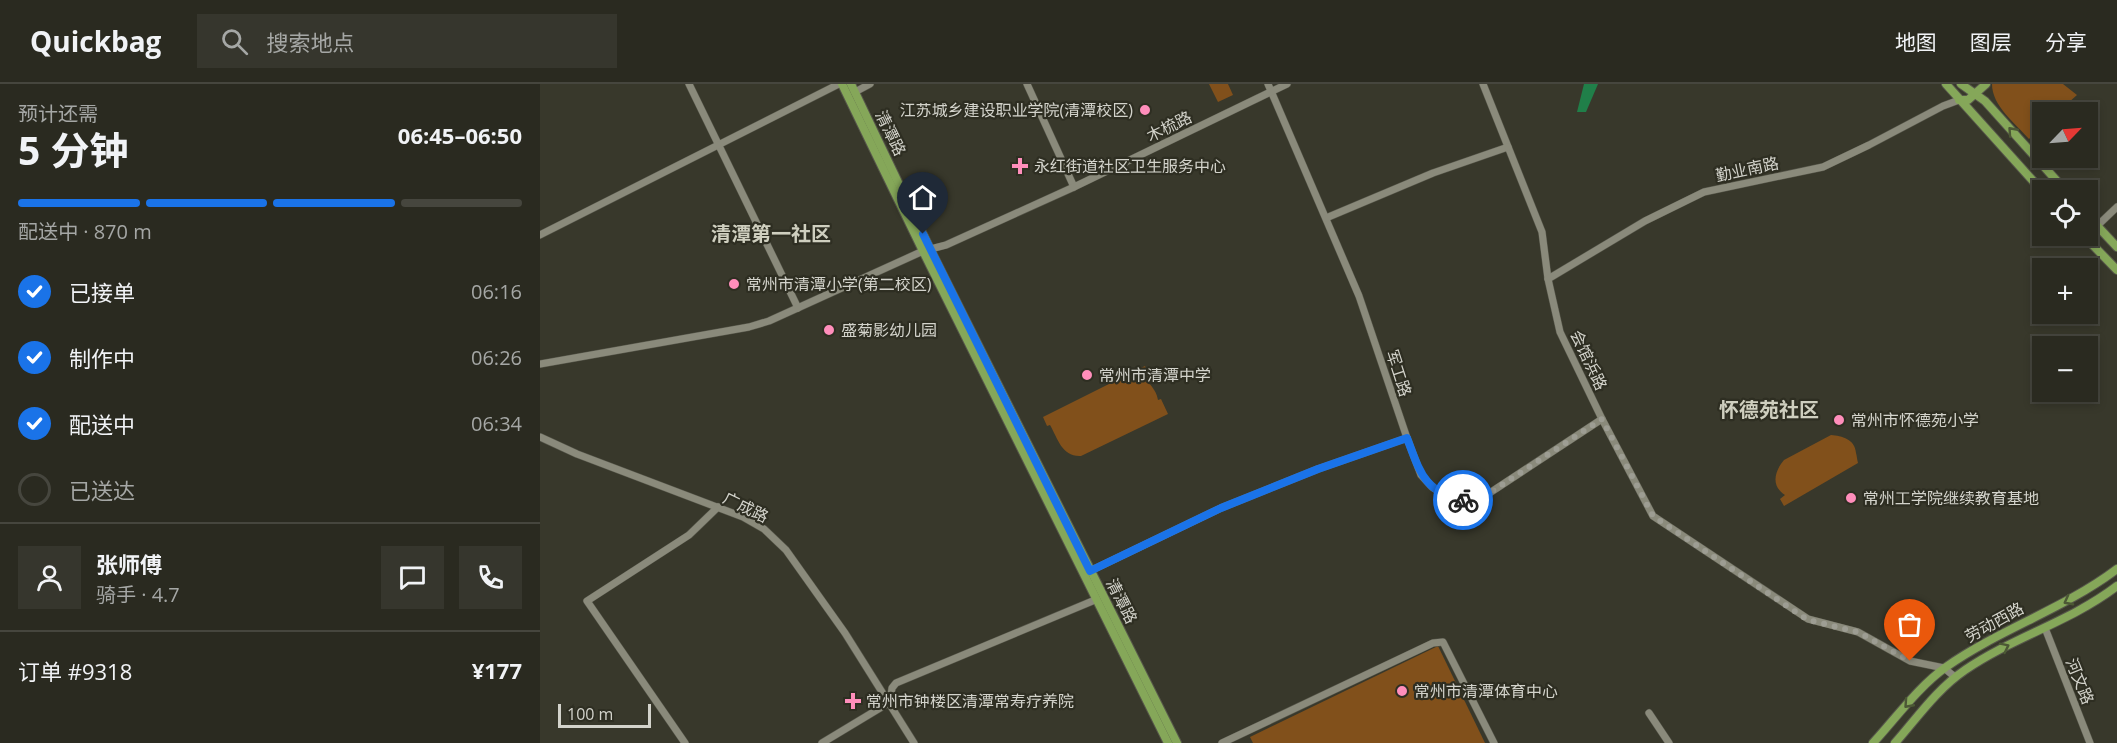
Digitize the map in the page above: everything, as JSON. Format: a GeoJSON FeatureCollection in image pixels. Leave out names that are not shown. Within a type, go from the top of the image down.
{"type":"FeatureCollection","features":[{"type":"Feature","properties":{"kind":"main road","name":"清潭路"},"geometry":{"type":"LineString","coordinates":[[841,84],[1177,743]]}},
{"type":"Feature","properties":{"kind":"main road"},"geometry":{"type":"LineString","coordinates":[[1946,84],[1968,96],[1985,101],[2056,180]]}},
{"type":"Feature","properties":{"kind":"main road"},"geometry":{"type":"LineString","coordinates":[[1961,84],[1973,112],[2004,151],[2032,180]]}},
{"type":"Feature","properties":{"kind":"main road"},"geometry":{"type":"LineString","coordinates":[[1968,96],[1977,84]]}},
{"type":"Feature","properties":{"kind":"main road"},"geometry":{"type":"LineString","coordinates":[[1968,96],[1986,84]]}},
{"type":"Feature","properties":{"kind":"main road","name":"清潭路"},"geometry":{"type":"LineString","coordinates":[[853,88],[926,250],[1095,600],[1168,743]]}},
{"type":"Feature","properties":{"kind":"main road"},"geometry":{"type":"LineString","coordinates":[[2098,227],[2117,247]]}},
{"type":"Feature","properties":{"kind":"main road"},"geometry":{"type":"LineString","coordinates":[[2094,246],[2117,270]]}},
{"type":"Feature","properties":{"kind":"main road","name":"劳动西路"},"geometry":{"type":"LineString","coordinates":[[1873,743],[1944,668],[1985,642],[2084,592],[2117,569]]}},
{"type":"Feature","properties":{"kind":"main road","name":"劳动西路"},"geometry":{"type":"LineString","coordinates":[[1895,743],[1955,677],[1999,650],[2092,603],[2117,586]]}},
{"type":"Feature","properties":{"kind":"street"},"geometry":{"type":"LineString","coordinates":[[689,84],[798,308]]}},
{"type":"Feature","properties":{"kind":"street"},"geometry":{"type":"LineString","coordinates":[[540,235],[841,84]]}},
{"type":"Feature","properties":{"kind":"street"},"geometry":{"type":"LineString","coordinates":[[853,88],[870,84]]}},
{"type":"Feature","properties":{"kind":"street"},"geometry":{"type":"LineString","coordinates":[[1027,84],[1074,187]]}},
{"type":"Feature","properties":{"kind":"street","name":"木梳路"},"geometry":{"type":"LineString","coordinates":[[540,364],[749,327],[769,321],[926,250],[946,245],[1074,187],[1270,88],[1287,84]]}},
{"type":"Feature","properties":{"kind":"street","name":"会馆浜路"},"geometry":{"type":"LineString","coordinates":[[1483,84],[1542,232],[1548,279],[1560,332],[1653,516],[1808,620],[1858,632],[1910,661],[1944,668],[1955,677]]}},
{"type":"Feature","properties":{"kind":"street","name":"军工路"},"geometry":{"type":"LineString","coordinates":[[1270,88],[1359,296],[1421,475],[1432,487],[1447,497],[1464,500],[1485,496],[1602,419]]}},
{"type":"Feature","properties":{"kind":"street","name":"勤业南路"},"geometry":{"type":"LineString","coordinates":[[1548,279],[1645,221],[1704,192],[1823,167],[1943,106],[1968,96]]}},
{"type":"Feature","properties":{"kind":"street"},"geometry":{"type":"LineString","coordinates":[[1326,218],[1433,173],[1508,147]]}},
{"type":"Feature","properties":{"kind":"street"},"geometry":{"type":"LineString","coordinates":[[2098,225],[2117,207]]}},
{"type":"Feature","properties":{"kind":"street","name":"广成路"},"geometry":{"type":"LineString","coordinates":[[540,437],[577,454],[743,517],[764,529],[786,550],[890,702],[914,743]]}},
{"type":"Feature","properties":{"kind":"street"},"geometry":{"type":"LineString","coordinates":[[1090,571],[1221,508],[1318,469],[1407,438]]}},
{"type":"Feature","properties":{"kind":"street"},"geometry":{"type":"LineString","coordinates":[[686,743],[587,601],[689,535],[718,507]]}},
{"type":"Feature","properties":{"kind":"street"},"geometry":{"type":"LineString","coordinates":[[822,743],[890,702],[892,688],[896,683],[1095,600]]}},
{"type":"Feature","properties":{"kind":"street","name":"河文路"},"geometry":{"type":"LineString","coordinates":[[2045,628],[2090,743]]}},
{"type":"Feature","properties":{"kind":"street"},"geometry":{"type":"LineString","coordinates":[[1222,743],[1433,643],[1443,642],[1494,743]]}},
{"type":"Feature","properties":{"kind":"street"},"geometry":{"type":"LineString","coordinates":[[1649,713],[1669,743]]}},
{"type":"Feature","properties":{"kind":"shaded area"},"geometry":{"type":"Polygon","coordinates":[[[1209,84],[1228,84],[1233,95],[1218,102],[1209,84]]]}},
{"type":"Feature","properties":{"kind":"shaded area"},"geometry":{"type":"Polygon","coordinates":[[[1584,84],[1598,84],[1586,112],[1577,112],[1584,84]]]}},
{"type":"Feature","properties":{"kind":"shaded area"},"geometry":{"type":"Polygon","coordinates":[[[1992,84],[2063,84],[2077,95],[2069,102],[2032,102],[2032,136],[2029,139],[2000,107],[1992,84]]]}},
{"type":"Feature","properties":{"kind":"shaded area"},"geometry":{"type":"Polygon","coordinates":[[[1145,366],[1147,371],[1143,374],[1156,392],[1158,400],[1161,399],[1168,414],[1081,456],[1069,454],[1058,441],[1050,425],[1047,426],[1043,417],[1145,366]]]}},
{"type":"Feature","properties":{"kind":"shaded area"},"geometry":{"type":"Polygon","coordinates":[[[1831,435],[1851,441],[1858,463],[1784,506],[1780,499],[1785,495],[1776,483],[1776,474],[1784,460],[1831,435]]]}},
{"type":"Feature","properties":{"kind":"shaded area","name":"常州市清潭体育中心"},"geometry":{"type":"Polygon","coordinates":[[[1438,646],[1485,743],[1253,743],[1250,737],[1438,646]]]}},
{"type":"Feature","properties":{"kind":"way so far"},"geometry":{"type":"LineString","coordinates":[[1463,500],[1485,496],[1602,419],[1653,516],[1808,620],[1858,632],[1910,661]]}},
{"type":"Feature","properties":{"kind":"place","name":"江苏城乡建设职业学院(清潭校区)"},"geometry":{"type":"Point","coordinates":[1145,110]}},
{"type":"Feature","properties":{"kind":"place","name":"永红街道社区卫生服务中心"},"geometry":{"type":"Point","coordinates":[1020,166]}},
{"type":"Feature","properties":{"kind":"place","name":"常州市清潭小学(第二校区)"},"geometry":{"type":"Point","coordinates":[734,284]}},
{"type":"Feature","properties":{"kind":"place","name":"盛菊影幼儿园"},"geometry":{"type":"Point","coordinates":[829,330]}},
{"type":"Feature","properties":{"kind":"place","name":"常州市清潭中学"},"geometry":{"type":"Point","coordinates":[1087,375]}},
{"type":"Feature","properties":{"kind":"place","name":"常州市怀德苑小学"},"geometry":{"type":"Point","coordinates":[1839,420]}},
{"type":"Feature","properties":{"kind":"place","name":"常州工学院继续教育基地"},"geometry":{"type":"Point","coordinates":[1851,498]}},
{"type":"Feature","properties":{"kind":"place","name":"常州市清潭体育中心"},"geometry":{"type":"Point","coordinates":[1402,691]}},
{"type":"Feature","properties":{"kind":"place","name":"常州市钟楼区清潭常寿疗养院"},"geometry":{"type":"Point","coordinates":[853,701]}},
{"type":"Feature","properties":{"kind":"district","name":"清潭第一社区"},"geometry":{"type":"Point","coordinates":[771,233]}},
{"type":"Feature","properties":{"kind":"district","name":"怀德苑社区"},"geometry":{"type":"Point","coordinates":[1769,409]}},
{"type":"Feature","properties":{"kind":"route"},"geometry":{"type":"LineString","coordinates":[[923,234],[1090,571],[1221,508],[1318,469],[1407,438],[1421,475],[1432,487],[1447,497],[1463,500]]}}]}
